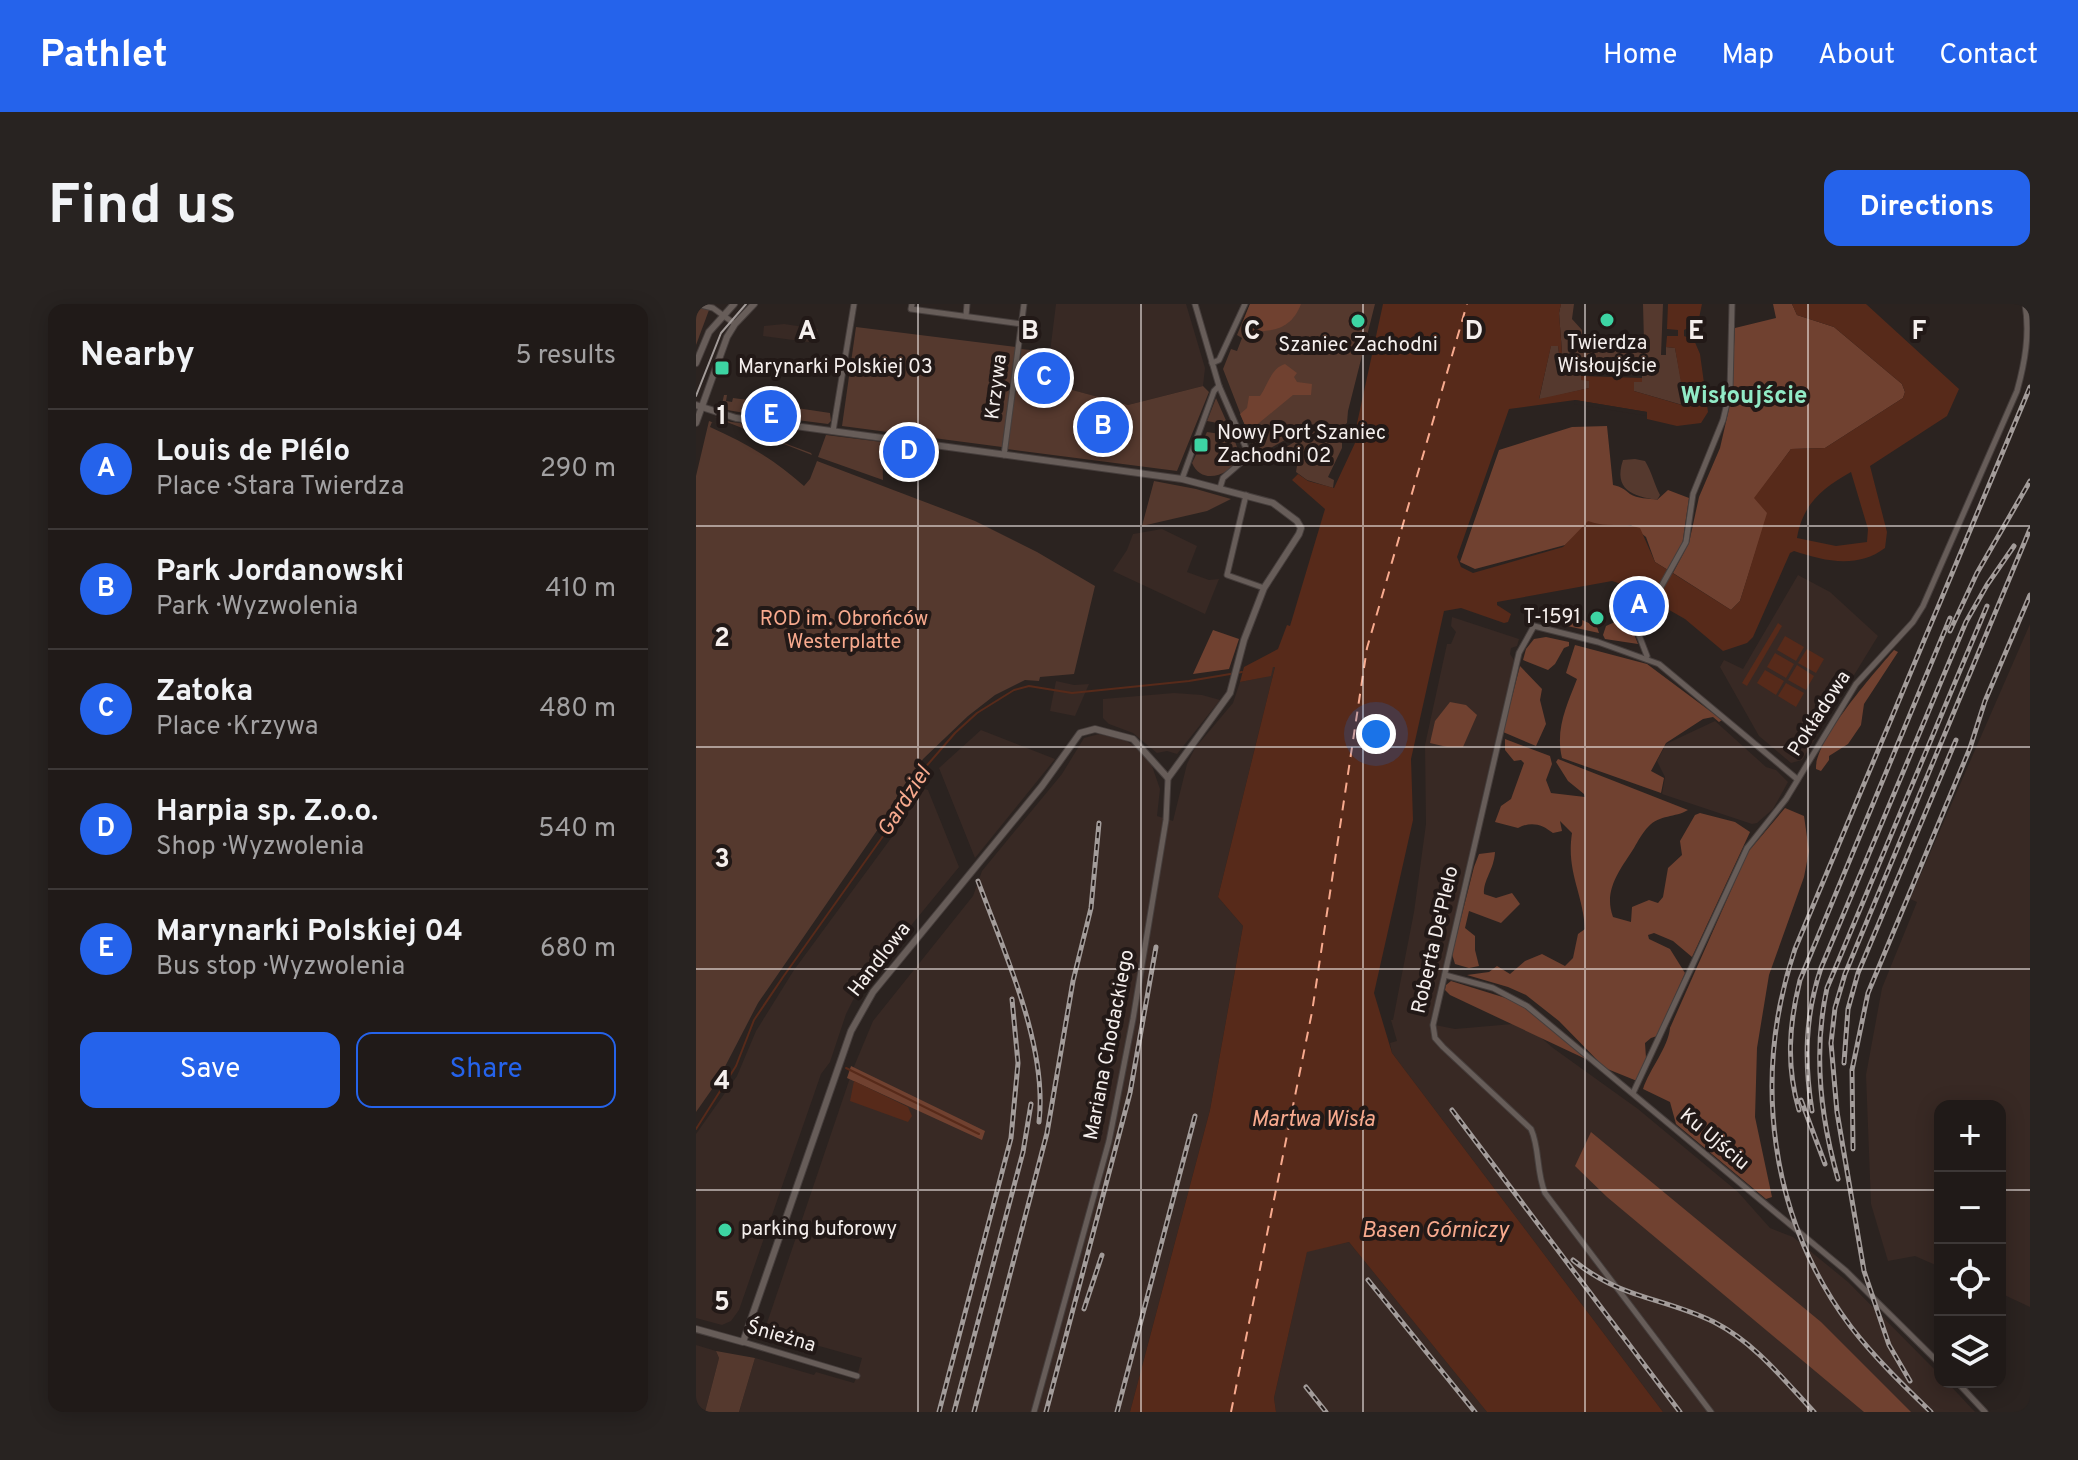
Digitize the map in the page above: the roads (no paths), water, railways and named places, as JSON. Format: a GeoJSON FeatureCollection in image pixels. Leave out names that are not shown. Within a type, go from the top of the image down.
{"type":"FeatureCollection","features":[{"type":"Feature","properties":{"kind":"street"},"geometry":{"type":"LineString","coordinates":[[696,304],[713,308],[735,324]]}},
{"type":"Feature","properties":{"kind":"street"},"geometry":{"type":"LineString","coordinates":[[696,363],[709,332],[734,304]]}},
{"type":"Feature","properties":{"kind":"street"},"geometry":{"type":"LineString","coordinates":[[696,423],[699,406],[720,353],[735,324],[754,304]]}},
{"type":"Feature","properties":{"kind":"street"},"geometry":{"type":"LineString","coordinates":[[833,431],[854,304]]}},
{"type":"Feature","properties":{"kind":"street"},"geometry":{"type":"LineString","coordinates":[[912,304],[911,309],[1022,324]]}},
{"type":"Feature","properties":{"kind":"street"},"geometry":{"type":"LineString","coordinates":[[966,316],[967,304]]}},
{"type":"Feature","properties":{"kind":"street","name":"Krzywa"},"geometry":{"type":"LineString","coordinates":[[1004,455],[1024,304]]}},
{"type":"Feature","properties":{"kind":"street"},"geometry":{"type":"LineString","coordinates":[[1195,304],[1219,386],[1246,448],[1252,453],[1223,478],[1220,488]]}},
{"type":"Feature","properties":{"kind":"street"},"geometry":{"type":"LineString","coordinates":[[1212,363],[1219,360],[1245,304]]}},
{"type":"Feature","properties":{"kind":"street"},"geometry":{"type":"LineString","coordinates":[[1732,304],[1730,391],[1723,420],[1693,494],[1686,542],[1637,630],[1648,658],[1797,779]]}},
{"type":"Feature","properties":{"kind":"street","name":"Pokładowa"},"geometry":{"type":"LineString","coordinates":[[1633,1093],[1747,848],[1776,813],[1856,684],[1913,622],[1923,606],[2017,391],[2026,357],[2028,319],[2025,304]]}},
{"type":"Feature","properties":{"kind":"street"},"geometry":{"type":"LineString","coordinates":[[1182,479],[1214,391],[1219,386]]}},
{"type":"Feature","properties":{"kind":"street"},"geometry":{"type":"LineString","coordinates":[[699,406],[736,418],[1182,479],[1273,503],[1297,521],[1301,528],[1299,534],[1264,588],[1233,683],[1224,701],[1168,778]]}},
{"type":"Feature","properties":{"kind":"street"},"geometry":{"type":"LineString","coordinates":[[1246,495],[1227,575],[1264,588]]}},
{"type":"Feature","properties":{"kind":"street","name":"Roberta De'Plelo"},"geometry":{"type":"LineString","coordinates":[[1648,658],[1534,626],[1519,653],[1433,1025],[1436,1039],[1531,1129],[1536,1141],[1538,1175],[1545,1193],[1711,1412]]}},
{"type":"Feature","properties":{"kind":"street","name":"Handlowa"},"geometry":{"type":"LineString","coordinates":[[743,1342],[857,1016],[873,992],[1042,786],[1076,738],[1086,730],[1095,729],[1133,739],[1168,778]]}},
{"type":"Feature","properties":{"kind":"street","name":"Mariana Chodackiego"},"geometry":{"type":"LineString","coordinates":[[1034,1412],[1109,1141],[1166,820],[1168,778]]}},
{"type":"Feature","properties":{"kind":"street","name":"Ku Ujściu"},"geometry":{"type":"LineString","coordinates":[[1445,975],[1510,995],[1537,1014],[1846,1271],[1934,1358]]}},
{"type":"Feature","properties":{"kind":"street","name":"Śnieżna"},"geometry":{"type":"LineString","coordinates":[[696,1329],[857,1376]]}},
{"type":"Feature","properties":{"kind":"street"},"geometry":{"type":"LineString","coordinates":[[1963,1388],[1985,1412]]}},
{"type":"Feature","properties":{"kind":"water","name":"Martwa Wisła"},"geometry":{"type":"Polygon","coordinates":[[[1383,304],[1561,304],[1562,353],[1559,353],[1558,346],[1551,346],[1539,399],[1589,388],[1589,381],[1581,380],[1581,376],[1642,378],[1642,382],[1634,382],[1634,391],[1685,406],[1675,348],[1666,347],[1667,336],[1678,336],[1678,330],[1667,329],[1668,304],[1702,304],[1698,323],[1684,330],[1684,336],[1694,340],[1700,354],[1708,412],[1701,423],[1677,426],[1647,419],[1647,412],[1575,400],[1509,409],[1457,557],[1461,567],[1473,573],[1563,547],[1588,521],[1634,526],[1640,528],[1655,562],[1731,610],[1740,601],[1767,513],[1754,498],[1791,449],[1825,448],[1903,398],[1905,392],[1902,384],[1834,327],[1797,315],[1792,304],[1866,304],[1959,389],[1947,416],[1870,466],[1887,532],[1885,548],[1874,555],[1852,561],[1817,558],[1794,551],[1790,553],[1753,637],[1747,643],[1723,651],[1685,619],[1664,607],[1659,596],[1612,581],[1497,602],[1511,614],[1508,622],[1504,623],[1461,608],[1444,611],[1411,759],[1413,820],[1374,993],[1392,1053],[1663,1412],[1487,1412],[1349,1242],[1307,1252],[1274,1398],[1276,1412],[1130,1412],[1210,1110],[1243,926],[1218,897],[1275,667],[1271,676],[1240,682],[1244,667],[1278,649],[1287,625],[1290,626],[1325,509],[1292,480],[1298,474],[1308,481],[1334,488],[1355,443],[1383,304]],[[1851,472],[1815,499],[1804,516],[1797,538],[1836,546],[1867,542],[1868,529],[1851,472]]]}},
{"type":"Feature","properties":{"kind":"water"},"geometry":{"type":"Polygon","coordinates":[[[1778,623],[1782,626],[1747,686],[1742,683],[1778,623]]]}},
{"type":"Feature","properties":{"kind":"water"},"geometry":{"type":"Polygon","coordinates":[[[1785,636],[1804,647],[1796,661],[1777,650],[1785,636]]]}},
{"type":"Feature","properties":{"kind":"water"},"geometry":{"type":"Polygon","coordinates":[[[1807,649],[1824,659],[1816,673],[1798,663],[1807,649]]]}},
{"type":"Feature","properties":{"kind":"water"},"geometry":{"type":"Polygon","coordinates":[[[1775,653],[1794,664],[1786,678],[1767,667],[1775,653]]]}},
{"type":"Feature","properties":{"kind":"water"},"geometry":{"type":"Polygon","coordinates":[[[1797,665],[1814,676],[1806,690],[1788,680],[1797,665]]]}},
{"type":"Feature","properties":{"kind":"water"},"geometry":{"type":"Polygon","coordinates":[[[1765,670],[1784,681],[1776,695],[1757,683],[1765,670]]]}},
{"type":"Feature","properties":{"kind":"water"},"geometry":{"type":"Polygon","coordinates":[[[1786,683],[1804,693],[1796,707],[1778,696],[1786,683]]]}},
{"type":"Feature","properties":{"kind":"water"},"geometry":{"type":"Polygon","coordinates":[[[854,1081],[908,1107],[912,1116],[908,1122],[850,1101],[854,1081]]]}},
{"type":"Feature","properties":{"kind":"waterway","name":"Gardziel"},"geometry":{"type":"LineString","coordinates":[[696,1129],[736,1066],[754,1020],[783,977],[903,808],[923,770],[977,713],[1014,690],[1029,686],[1072,693],[1189,681],[1242,672]]}},
{"type":"Feature","properties":{"kind":"waterway"},"geometry":{"type":"LineString","coordinates":[[846,1068],[979,1134]]}},
{"type":"Feature","properties":{"kind":"tram line"},"geometry":{"type":"LineString","coordinates":[[696,396],[721,333],[746,304]]}},
{"type":"Feature","properties":{"kind":"railway"},"geometry":{"type":"LineString","coordinates":[[1931,1412],[1851,1327],[1823,1285],[1802,1240],[1786,1193],[1776,1145],[1772,1096],[1774,1047],[1782,998],[1795,949],[2030,387]]}},
{"type":"Feature","properties":{"kind":"railway"},"geometry":{"type":"LineString","coordinates":[[1950,631],[1977,573],[2030,481]]}},
{"type":"Feature","properties":{"kind":"railway"},"geometry":{"type":"LineString","coordinates":[[1910,1381],[1889,1345],[1864,1271],[1837,1112],[1831,1043],[1835,1008],[1845,974],[2030,529]]}},
{"type":"Feature","properties":{"kind":"railway"},"geometry":{"type":"LineString","coordinates":[[1812,1111],[1808,1039],[1821,968],[1966,622],[2014,546]]}},
{"type":"Feature","properties":{"kind":"railway"},"geometry":{"type":"LineString","coordinates":[[1853,1149],[1852,1070],[1868,993],[2030,595]]}},
{"type":"Feature","properties":{"kind":"railway"},"geometry":{"type":"LineString","coordinates":[[1838,1179],[1820,1084],[1820,1036],[1827,988],[1987,606]]}},
{"type":"Feature","properties":{"kind":"railway"},"geometry":{"type":"LineString","coordinates":[[1799,1110],[1792,1077],[1790,1045],[1800,980],[1950,618]]}},
{"type":"Feature","properties":{"kind":"railway"},"geometry":{"type":"LineString","coordinates":[[1844,1063],[1848,1009],[1858,973],[1956,740]]}},
{"type":"Feature","properties":{"kind":"railway"},"geometry":{"type":"LineString","coordinates":[[974,1412],[1047,1133],[1073,981],[1091,908],[1099,823]]}},
{"type":"Feature","properties":{"kind":"railway"},"geometry":{"type":"LineString","coordinates":[[978,881],[1031,1031],[1040,1093],[1039,1122]]}},
{"type":"Feature","properties":{"kind":"railway"},"geometry":{"type":"LineString","coordinates":[[1046,1412],[1130,1093],[1156,947]]}},
{"type":"Feature","properties":{"kind":"railway"},"geometry":{"type":"LineString","coordinates":[[939,1412],[1011,1138],[1018,1063],[1012,999]]}},
{"type":"Feature","properties":{"kind":"railway"},"geometry":{"type":"LineString","coordinates":[[1801,1100],[1825,1164]]}},
{"type":"Feature","properties":{"kind":"railway"},"geometry":{"type":"LineString","coordinates":[[954,1412],[1023,1152],[1031,1104]]}},
{"type":"Feature","properties":{"kind":"railway"},"geometry":{"type":"LineString","coordinates":[[1452,1110],[1680,1412]]}},
{"type":"Feature","properties":{"kind":"railway"},"geometry":{"type":"LineString","coordinates":[[1117,1412],[1195,1116]]}},
{"type":"Feature","properties":{"kind":"railway"},"geometry":{"type":"LineString","coordinates":[[1084,1309],[1102,1255]]}},
{"type":"Feature","properties":{"kind":"railway"},"geometry":{"type":"LineString","coordinates":[[1573,1260],[1608,1283],[1695,1314],[1729,1331],[1768,1362],[1814,1412]]}},
{"type":"Feature","properties":{"kind":"railway"},"geometry":{"type":"LineString","coordinates":[[1368,1280],[1475,1412]]}},
{"type":"Feature","properties":{"kind":"railway"},"geometry":{"type":"LineString","coordinates":[[1306,1387],[1326,1412]]}},
{"type":"Feature","properties":{"kind":"place","name":"Twierdza Wisłoujście"},"geometry":{"type":"Point","coordinates":[1607,320]}},
{"type":"Feature","properties":{"kind":"place","name":"Szaniec Zachodni"},"geometry":{"type":"Point","coordinates":[1358,321]}},
{"type":"Feature","properties":{"kind":"place","name":"Marynarki Polskiej 03"},"geometry":{"type":"Point","coordinates":[722,368]}},
{"type":"Feature","properties":{"kind":"place","name":"Zatoka"},"geometry":{"type":"Point","coordinates":[1044,378]}},
{"type":"Feature","properties":{"kind":"place","name":"Marynarki Polskiej 04"},"geometry":{"type":"Point","coordinates":[771,416]}},
{"type":"Feature","properties":{"kind":"place","name":"Park Jordanowski"},"geometry":{"type":"Point","coordinates":[1103,427]}},
{"type":"Feature","properties":{"kind":"place","name":"Nowy Port Szaniec Zachodni 02"},"geometry":{"type":"Point","coordinates":[1201,445]}},
{"type":"Feature","properties":{"kind":"place","name":"Harpia sp. Z.o.o."},"geometry":{"type":"Point","coordinates":[909,452]}},
{"type":"Feature","properties":{"kind":"place","name":"Louis de Plélo"},"geometry":{"type":"Point","coordinates":[1639,606]}},
{"type":"Feature","properties":{"kind":"place","name":"T-1591"},"geometry":{"type":"Point","coordinates":[1597,618]}},
{"type":"Feature","properties":{"kind":"place","name":"parking buforowy"},"geometry":{"type":"Point","coordinates":[725,1230]}},
{"type":"Feature","properties":{"kind":"district","name":"Wisłoujście"},"geometry":{"type":"Point","coordinates":[1744,397]}},
{"type":"Feature","properties":{"kind":"park label","name":"ROD im. Obrońców Westerplatte"},"geometry":{"type":"Point","coordinates":[844,632]}},
{"type":"Feature","properties":{"kind":"water label","name":"Basen Górniczy"},"geometry":{"type":"Point","coordinates":[1435,1231]}}]}
